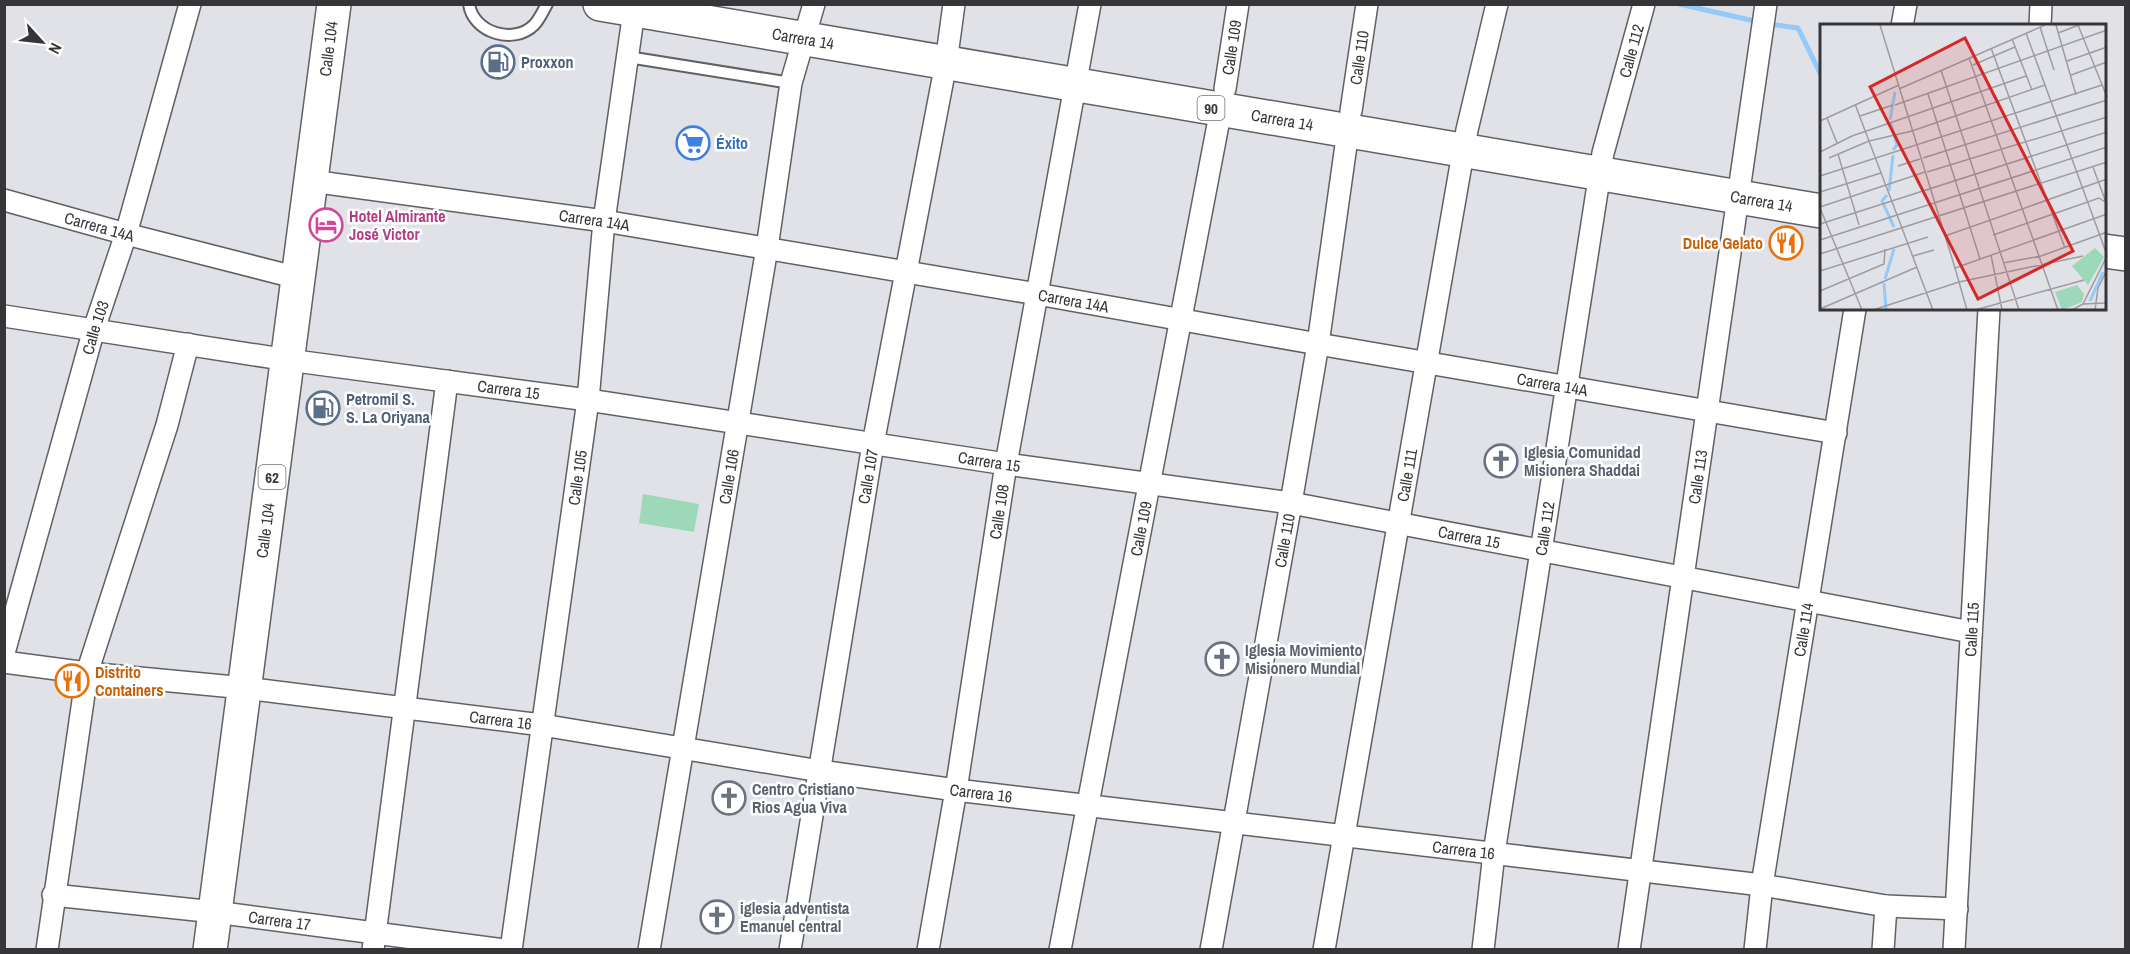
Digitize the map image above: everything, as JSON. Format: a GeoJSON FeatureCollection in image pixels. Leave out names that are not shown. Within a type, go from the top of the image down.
{"type":"FeatureCollection","features":[{"type":"Feature","properties":{"kind":"main road","name":"Calle 104"},"geometry":{"type":"LineString","coordinates":[[210,950],[334,4]]}},
{"type":"Feature","properties":{"kind":"main road","name":"Carrera 14"},"geometry":{"type":"LineString","coordinates":[[600,4],[810,21]]}},
{"type":"Feature","properties":{"kind":"main road","name":"Carrera 14"},"geometry":{"type":"LineString","coordinates":[[727,4],[947,53],[1740,187],[1820,211]]}},
{"type":"Feature","properties":{"kind":"main road","name":"Carrera 14"},"geometry":{"type":"LineString","coordinates":[[1740,187],[1820,191]]}},
{"type":"Feature","properties":{"kind":"main road"},"geometry":{"type":"LineString","coordinates":[[2106,251],[2126,254]]}},
{"type":"Feature","properties":{"kind":"street","name":"Calle 103"},"geometry":{"type":"LineString","coordinates":[[4,653],[94,329],[126,234],[190,4]]}},
{"type":"Feature","properties":{"kind":"street","name":"Calle 107"},"geometry":{"type":"LineString","coordinates":[[790,950],[873,444],[947,53],[954,4]]}},
{"type":"Feature","properties":{"kind":"street","name":"Calle 108"},"geometry":{"type":"LineString","coordinates":[[928,950],[956,790],[1006,465],[1090,4]]}},
{"type":"Feature","properties":{"kind":"street","name":"Calle 109"},"geometry":{"type":"LineString","coordinates":[[1060,950],[1223,99],[1238,4]]}},
{"type":"Feature","properties":{"kind":"street","name":"Calle 110"},"geometry":{"type":"LineString","coordinates":[[1210,950],[1292,502],[1318,345],[1367,4]]}},
{"type":"Feature","properties":{"kind":"street","name":"Calle 111"},"geometry":{"type":"LineString","coordinates":[[1324,950],[1465,140],[1497,4]]}},
{"type":"Feature","properties":{"kind":"street","name":"Calle 112"},"geometry":{"type":"LineString","coordinates":[[1483,950],[1494,853],[1601,163],[1644,4]]}},
{"type":"Feature","properties":{"kind":"street"},"geometry":{"type":"LineString","coordinates":[[1902,24],[1906,4]]}},
{"type":"Feature","properties":{"kind":"street"},"geometry":{"type":"LineString","coordinates":[[2040,24],[2041,4]]}},
{"type":"Feature","properties":{"kind":"street","name":"Calle 105"},"geometry":{"type":"LineString","coordinates":[[511,950],[588,400],[604,221],[635,7]]}},
{"type":"Feature","properties":{"kind":"street","name":"Calle 113"},"geometry":{"type":"LineString","coordinates":[[1629,950],[1765,8]]}},
{"type":"Feature","properties":{"kind":"street","name":"Calle 106"},"geometry":{"type":"LineString","coordinates":[[649,950],[768,248],[791,83],[810,21]]}},
{"type":"Feature","properties":{"kind":"street","name":"Carrera 14A"},"geometry":{"type":"LineString","coordinates":[[311,181],[604,221],[768,248],[1836,433]]}},
{"type":"Feature","properties":{"kind":"street","name":"Carrera 14A"},"geometry":{"type":"LineString","coordinates":[[4,200],[298,278]]}},
{"type":"Feature","properties":{"kind":"street","name":"Calle 114"},"geometry":{"type":"LineString","coordinates":[[1755,950],[1762,885],[1855,310]]}},
{"type":"Feature","properties":{"kind":"street","name":"Calle 115"},"geometry":{"type":"LineString","coordinates":[[1954,950],[1989,310]]}},
{"type":"Feature","properties":{"kind":"street","name":"Carrera 15"},"geometry":{"type":"LineString","coordinates":[[4,316],[288,360],[588,400],[1006,465],[1292,502],[1971,632]]}},
{"type":"Feature","properties":{"kind":"street"},"geometry":{"type":"LineString","coordinates":[[47,950],[53,895],[87,673],[167,425],[188,344]]}},
{"type":"Feature","properties":{"kind":"street"},"geometry":{"type":"LineString","coordinates":[[374,941],[447,381]]}},
{"type":"Feature","properties":{"kind":"street","name":"Carrera 16"},"geometry":{"type":"LineString","coordinates":[[4,662],[87,673],[245,688],[542,725],[820,771],[956,790],[1762,885],[1886,906],[1957,909]]}},
{"type":"Feature","properties":{"kind":"street","name":"Carrera 17"},"geometry":{"type":"LineString","coordinates":[[53,895],[215,912],[374,941],[504,950]]}},
{"type":"Feature","properties":{"kind":"street"},"geometry":{"type":"LineString","coordinates":[[1882,950],[1886,906]]}},
{"type":"Feature","properties":{"kind":"lane"},"geometry":{"type":"LineString","coordinates":[[469,4],[469,10],[482,25],[498,35],[520,34],[534,25],[547,4]]}},
{"type":"Feature","properties":{"kind":"lane"},"geometry":{"type":"LineString","coordinates":[[628,57],[791,83]]}},
{"type":"Feature","properties":{"kind":"green space"},"geometry":{"type":"Polygon","coordinates":[[[643,494],[699,504],[694,532],[639,523],[643,494]]]}},
{"type":"Feature","properties":{"kind":"waterway"},"geometry":{"type":"LineString","coordinates":[[1679,4],[1759,22]]}},
{"type":"Feature","properties":{"kind":"waterway"},"geometry":{"type":"LineString","coordinates":[[1768,24],[1798,28],[1820,73]]}},
{"type":"Feature","properties":{"kind":"place","name":"Proxxon"},"geometry":{"type":"Point","coordinates":[498,62]}},
{"type":"Feature","properties":{"kind":"place","name":"Éxito"},"geometry":{"type":"Point","coordinates":[693,143]}},
{"type":"Feature","properties":{"kind":"place","name":"Hotel Almirante José Victor"},"geometry":{"type":"Point","coordinates":[326,225]}},
{"type":"Feature","properties":{"kind":"place","name":"Dulce Gelato"},"geometry":{"type":"Point","coordinates":[1786,243]}},
{"type":"Feature","properties":{"kind":"place","name":"Petromil S. S. La Oriyana"},"geometry":{"type":"Point","coordinates":[323,408]}},
{"type":"Feature","properties":{"kind":"place","name":"Iglesia Comunidad Misionera Shaddai"},"geometry":{"type":"Point","coordinates":[1501,461]}},
{"type":"Feature","properties":{"kind":"place","name":"Iglesia Movimiento Misionero Mundial"},"geometry":{"type":"Point","coordinates":[1222,659]}},
{"type":"Feature","properties":{"kind":"place","name":"Distrito Containers"},"geometry":{"type":"Point","coordinates":[72,681]}},
{"type":"Feature","properties":{"kind":"place","name":"Centro Cristiano Rios Agua Viva"},"geometry":{"type":"Point","coordinates":[729,798]}},
{"type":"Feature","properties":{"kind":"place","name":"iglesia adventista Emanuel central"},"geometry":{"type":"Point","coordinates":[717,917]}}]}
